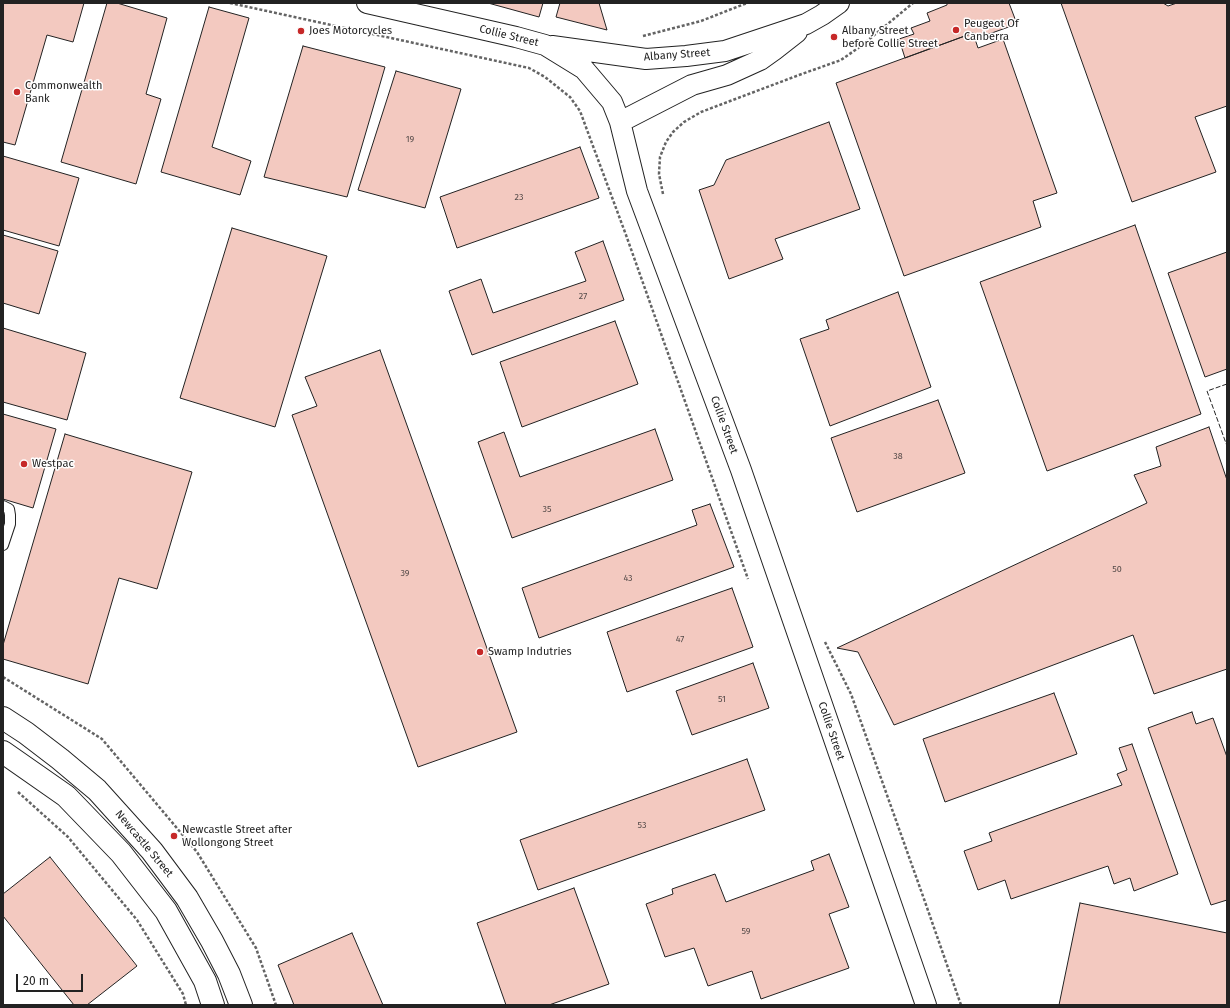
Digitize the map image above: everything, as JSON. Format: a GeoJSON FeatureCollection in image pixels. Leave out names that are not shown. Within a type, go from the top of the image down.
{"type":"FeatureCollection","features":[{"type":"Feature","properties":{"kind":"main road","name":"Newcastle Street"},"geometry":{"type":"LineString","coordinates":[[3,718],[54,754],[97,790],[152,851],[187,898],[212,941],[229,974],[241,1005]]}},
{"type":"Feature","properties":{"kind":"main road"},"geometry":{"type":"LineString","coordinates":[[3,752],[66,796],[121,853],[166,911],[205,981],[213,1005]]}},
{"type":"Feature","properties":{"kind":"street","name":"Collie Street"},"geometry":{"type":"LineString","coordinates":[[367,3],[545,45],[584,69],[612,102],[620,122],[637,191],[741,470],[926,1005]]}},
{"type":"Feature","properties":{"kind":"street","name":"Albany Street"},"geometry":{"type":"LineString","coordinates":[[620,122],[692,85],[727,75],[760,60],[806,24],[839,3]]}},
{"type":"Feature","properties":{"kind":"street","name":"Albany Street"},"geometry":{"type":"LineString","coordinates":[[545,45],[646,59],[686,56],[725,51],[806,24]]}},
{"type":"Feature","properties":{"kind":"lane"},"geometry":{"type":"LineString","coordinates":[[3,506],[9,509],[10,516],[10,524],[3,545]]}},
{"type":"Feature","properties":{"kind":"path"},"geometry":{"type":"LineString","coordinates":[[230,3],[529,68],[570,97],[580,111],[626,235],[748,579]]}},
{"type":"Feature","properties":{"kind":"path"},"geometry":{"type":"LineString","coordinates":[[641,36],[701,21],[747,3]]}},
{"type":"Feature","properties":{"kind":"path"},"geometry":{"type":"LineString","coordinates":[[665,200],[659,174],[660,157],[672,132],[684,122],[692,116],[707,110],[841,60],[861,46],[913,3]]}},
{"type":"Feature","properties":{"kind":"path"},"geometry":{"type":"LineString","coordinates":[[824,640],[851,694],[961,1005]]}},
{"type":"Feature","properties":{"kind":"path"},"geometry":{"type":"LineString","coordinates":[[13,787],[68,837],[137,920],[183,994],[186,1005]]}},
{"type":"Feature","properties":{"kind":"building","name":"Commonwealth Bank"},"geometry":{"type":"Polygon","coordinates":[[[3,3],[84,3],[73,42],[47,35],[15,145],[3,142],[3,3]]]}},
{"type":"Feature","properties":{"kind":"building"},"geometry":{"type":"Polygon","coordinates":[[[107,3],[117,3],[167,18],[146,94],[161,99],[136,184],[61,162],[107,3]]]}},
{"type":"Feature","properties":{"kind":"building"},"geometry":{"type":"Polygon","coordinates":[[[488,3],[543,3],[539,17],[488,3]]]}},
{"type":"Feature","properties":{"kind":"building"},"geometry":{"type":"Polygon","coordinates":[[[560,3],[599,3],[607,30],[556,17],[560,3]]]}},
{"type":"Feature","properties":{"kind":"building","name":"Peugeot Of Canberra"},"geometry":{"type":"Polygon","coordinates":[[[947,3],[1009,3],[1017,24],[975,39],[973,33],[905,58],[899,39],[914,34],[911,28],[930,21],[927,13],[947,5],[947,3]]]}},
{"type":"Feature","properties":{"kind":"building"},"geometry":{"type":"Polygon","coordinates":[[[1061,3],[1163,3],[1168,6],[1177,3],[1227,3],[1227,106],[1195,117],[1216,172],[1132,202],[1061,3]]]}},
{"type":"Feature","properties":{"kind":"building"},"geometry":{"type":"Polygon","coordinates":[[[209,7],[249,18],[212,147],[251,161],[240,195],[161,172],[209,7]]]}},
{"type":"Feature","properties":{"kind":"building"},"geometry":{"type":"Polygon","coordinates":[[[973,33],[978,48],[1003,39],[1057,193],[1033,201],[1041,227],[904,276],[836,83],[973,33]]]}},
{"type":"Feature","properties":{"kind":"building"},"geometry":{"type":"Polygon","coordinates":[[[303,46],[385,67],[347,197],[264,177],[303,46]]]}},
{"type":"Feature","properties":{"kind":"building"},"geometry":{"type":"Polygon","coordinates":[[[396,71],[461,89],[425,208],[358,190],[396,71]]]}},
{"type":"Feature","properties":{"kind":"building"},"geometry":{"type":"Polygon","coordinates":[[[829,122],[860,209],[775,239],[783,259],[729,279],[699,190],[714,185],[726,160],[829,122]]]}},
{"type":"Feature","properties":{"kind":"building"},"geometry":{"type":"Polygon","coordinates":[[[580,147],[599,198],[457,248],[440,197],[580,147]]]}},
{"type":"Feature","properties":{"kind":"building"},"geometry":{"type":"Polygon","coordinates":[[[3,156],[79,178],[59,246],[3,230],[3,156]]]}},
{"type":"Feature","properties":{"kind":"building"},"geometry":{"type":"Polygon","coordinates":[[[1135,225],[1201,414],[1047,471],[980,282],[1135,225]]]}},
{"type":"Feature","properties":{"kind":"building"},"geometry":{"type":"Polygon","coordinates":[[[232,228],[327,256],[275,427],[180,398],[232,228]]]}},
{"type":"Feature","properties":{"kind":"building"},"geometry":{"type":"Polygon","coordinates":[[[3,235],[58,251],[39,314],[3,303],[3,235]]]}},
{"type":"Feature","properties":{"kind":"building"},"geometry":{"type":"Polygon","coordinates":[[[603,241],[624,300],[472,355],[449,291],[481,279],[493,313],[586,281],[575,252],[603,241]]]}},
{"type":"Feature","properties":{"kind":"building"},"geometry":{"type":"Polygon","coordinates":[[[1227,252],[1227,369],[1205,377],[1168,273],[1227,252]]]}},
{"type":"Feature","properties":{"kind":"building"},"geometry":{"type":"Polygon","coordinates":[[[898,292],[931,387],[830,426],[800,339],[829,329],[826,320],[898,292]]]}},
{"type":"Feature","properties":{"kind":"building"},"geometry":{"type":"Polygon","coordinates":[[[615,321],[638,384],[522,427],[500,362],[615,321]]]}},
{"type":"Feature","properties":{"kind":"building"},"geometry":{"type":"Polygon","coordinates":[[[3,328],[86,353],[67,420],[3,402],[3,328]]]}},
{"type":"Feature","properties":{"kind":"building"},"geometry":{"type":"Polygon","coordinates":[[[380,350],[517,732],[418,767],[292,415],[317,406],[305,377],[380,350]]]}},
{"type":"Feature","properties":{"kind":"building"},"geometry":{"type":"Polygon","coordinates":[[[938,400],[965,473],[857,512],[831,438],[938,400]]]}},
{"type":"Feature","properties":{"kind":"building","name":"Westpac"},"geometry":{"type":"Polygon","coordinates":[[[3,414],[56,429],[33,508],[3,499],[3,414]]]}},
{"type":"Feature","properties":{"kind":"building"},"geometry":{"type":"Polygon","coordinates":[[[1209,427],[1227,480],[1227,669],[1154,694],[1133,635],[894,725],[858,652],[837,648],[1147,503],[1134,475],[1161,466],[1156,447],[1209,427]]]}},
{"type":"Feature","properties":{"kind":"building"},"geometry":{"type":"Polygon","coordinates":[[[655,429],[673,480],[512,538],[478,442],[504,432],[520,477],[655,429]]]}},
{"type":"Feature","properties":{"kind":"building"},"geometry":{"type":"Polygon","coordinates":[[[65,434],[192,472],[157,589],[119,578],[88,684],[3,659],[3,645],[65,434]]]}},
{"type":"Feature","properties":{"kind":"building"},"geometry":{"type":"Polygon","coordinates":[[[710,504],[734,567],[539,638],[522,588],[697,525],[692,510],[710,504]]]}},
{"type":"Feature","properties":{"kind":"building"},"geometry":{"type":"Polygon","coordinates":[[[732,588],[753,647],[627,692],[607,632],[732,588]]]}},
{"type":"Feature","properties":{"kind":"building"},"geometry":{"type":"Polygon","coordinates":[[[753,663],[769,708],[692,735],[676,691],[753,663]]]}},
{"type":"Feature","properties":{"kind":"building"},"geometry":{"type":"Polygon","coordinates":[[[1054,693],[1077,754],[945,802],[923,739],[1054,693]]]}},
{"type":"Feature","properties":{"kind":"building"},"geometry":{"type":"Polygon","coordinates":[[[1192,712],[1196,724],[1213,718],[1227,757],[1227,900],[1211,905],[1148,728],[1192,712]]]}},
{"type":"Feature","properties":{"kind":"building"},"geometry":{"type":"Polygon","coordinates":[[[1132,744],[1178,874],[1134,891],[1130,878],[1114,884],[1108,866],[1011,899],[1005,880],[978,890],[964,851],[992,841],[989,833],[1122,785],[1117,774],[1127,770],[1119,748],[1132,744]]]}},
{"type":"Feature","properties":{"kind":"building"},"geometry":{"type":"Polygon","coordinates":[[[747,759],[765,810],[538,890],[520,840],[747,759]]]}},
{"type":"Feature","properties":{"kind":"building"},"geometry":{"type":"Polygon","coordinates":[[[829,854],[849,907],[829,914],[849,968],[761,999],[752,971],[708,986],[694,948],[665,957],[646,904],[673,894],[672,889],[715,874],[726,902],[814,870],[811,861],[829,854]]]}},
{"type":"Feature","properties":{"kind":"building"},"geometry":{"type":"Polygon","coordinates":[[[50,857],[137,966],[87,1005],[74,1005],[3,916],[3,894],[50,857]]]}},
{"type":"Feature","properties":{"kind":"building"},"geometry":{"type":"Polygon","coordinates":[[[574,888],[609,984],[549,1005],[506,1005],[477,923],[574,888]]]}},
{"type":"Feature","properties":{"kind":"building"},"geometry":{"type":"Polygon","coordinates":[[[1080,903],[1227,933],[1227,1005],[1059,1005],[1080,903]]]}},
{"type":"Feature","properties":{"kind":"building"},"geometry":{"type":"Polygon","coordinates":[[[352,933],[383,1005],[294,1005],[278,965],[352,933]]]}},
{"type":"Feature","properties":{"kind":"fence"},"geometry":{"type":"LineString","coordinates":[[1227,384],[1207,391],[1227,446]]}},
{"type":"Feature","properties":{"kind":"place","name":"Peugeot Of Canberra"},"geometry":{"type":"Point","coordinates":[956,30]}},
{"type":"Feature","properties":{"kind":"place","name":"Joes Motorcycles"},"geometry":{"type":"Point","coordinates":[301,31]}},
{"type":"Feature","properties":{"kind":"place","name":"Albany Street before Collie Street"},"geometry":{"type":"Point","coordinates":[834,37]}},
{"type":"Feature","properties":{"kind":"place","name":"Commonwealth Bank"},"geometry":{"type":"Point","coordinates":[17,92]}},
{"type":"Feature","properties":{"kind":"place","name":"Westpac"},"geometry":{"type":"Point","coordinates":[24,464]}},
{"type":"Feature","properties":{"kind":"place","name":"Swamp Indutries"},"geometry":{"type":"Point","coordinates":[480,652]}},
{"type":"Feature","properties":{"kind":"place","name":"Newcastle Street after Wollongong Street"},"geometry":{"type":"Point","coordinates":[174,836]}}]}
